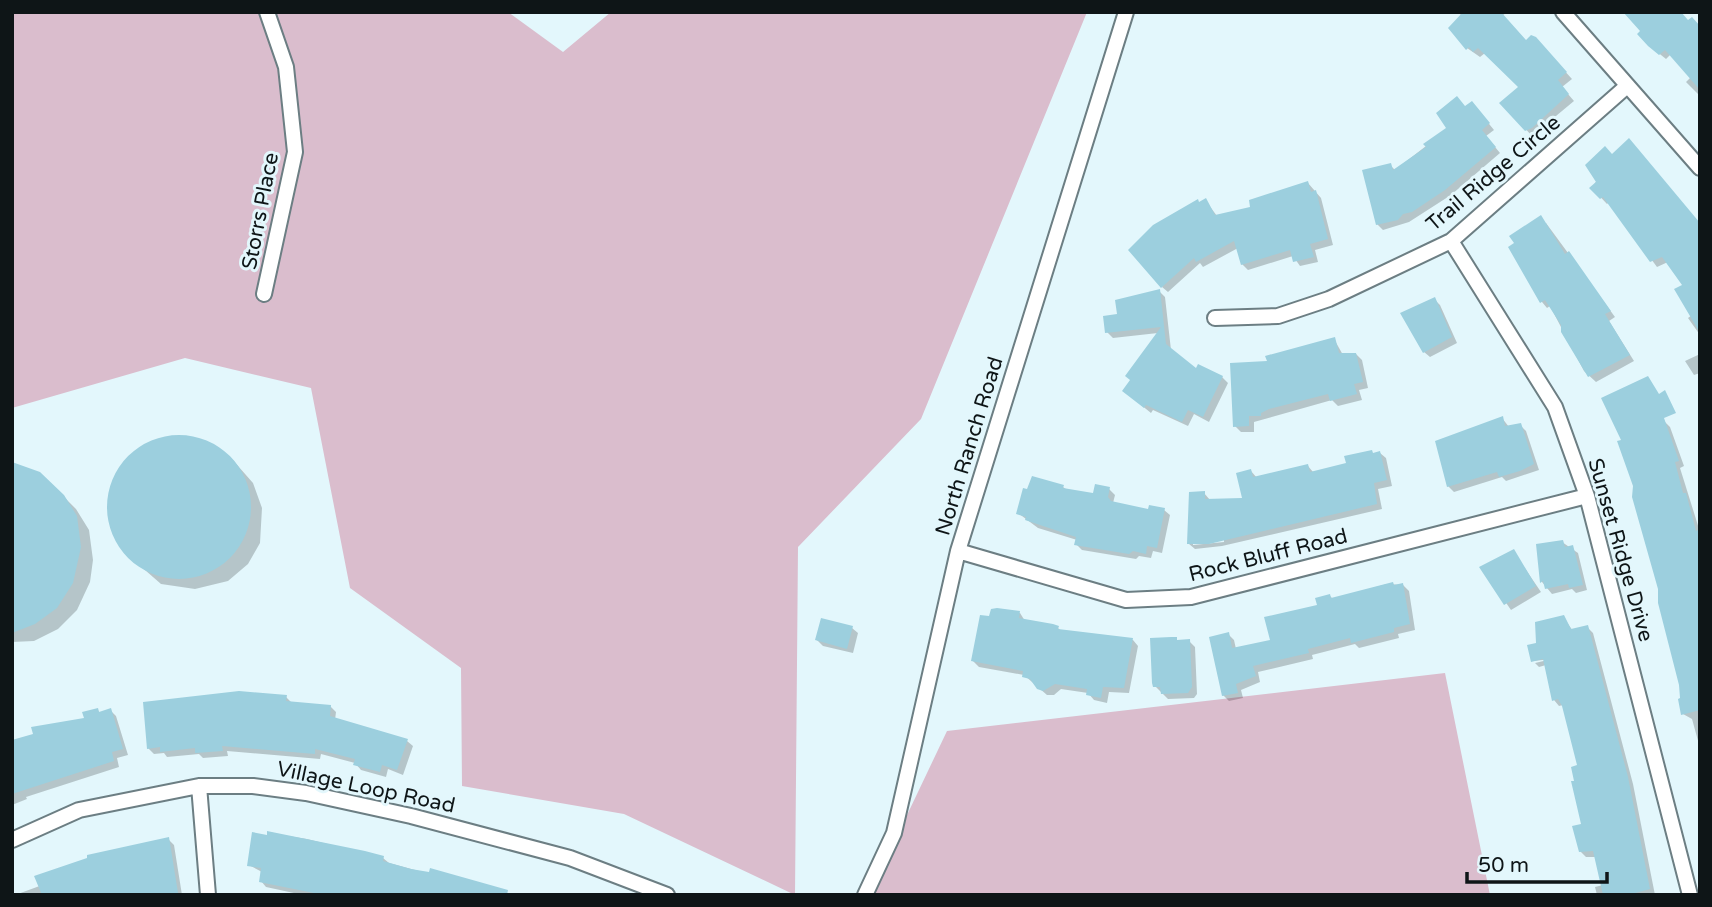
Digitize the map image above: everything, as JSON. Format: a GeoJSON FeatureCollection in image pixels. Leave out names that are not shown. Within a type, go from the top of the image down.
{"type":"FeatureCollection","features":[{"type":"Feature","properties":{"kind":"street","name":"Storrs Place"},"geometry":{"type":"LineString","coordinates":[[264,294],[295,152],[286,67],[267,12]]}},
{"type":"Feature","properties":{"kind":"street","name":"North Ranch Road"},"geometry":{"type":"LineString","coordinates":[[865,895],[894,833],[958,551],[1126,12]]}},
{"type":"Feature","properties":{"kind":"street"},"geometry":{"type":"LineString","coordinates":[[1563,12],[1700,168]]}},
{"type":"Feature","properties":{"kind":"street","name":"Trail Ridge Circle"},"geometry":{"type":"LineString","coordinates":[[1215,318],[1278,316],[1329,299],[1451,241],[1628,86]]}},
{"type":"Feature","properties":{"kind":"street","name":"Sunset Ridge Drive"},"geometry":{"type":"LineString","coordinates":[[1451,241],[1555,407],[1587,496],[1690,895]]}},
{"type":"Feature","properties":{"kind":"street","name":"Rock Bluff Road"},"geometry":{"type":"LineString","coordinates":[[958,551],[1126,600],[1191,597],[1587,496]]}},
{"type":"Feature","properties":{"kind":"street"},"geometry":{"type":"LineString","coordinates":[[199,786],[208,895]]}},
{"type":"Feature","properties":{"kind":"street","name":"Village Loop Road"},"geometry":{"type":"LineString","coordinates":[[12,840],[79,810],[199,786],[253,786],[306,793],[411,816],[570,858],[667,895]]}},
{"type":"Feature","properties":{"kind":"shaded area"},"geometry":{"type":"Polygon","coordinates":[[[12,12],[508,12],[563,52],[611,12],[1087,12],[921,419],[798,547],[795,895],[624,814],[462,786],[461,668],[350,588],[311,388],[185,358],[12,408],[12,12]]]}},
{"type":"Feature","properties":{"kind":"shaded area"},"geometry":{"type":"Polygon","coordinates":[[[1445,673],[1490,895],[869,895],[947,731],[1445,673]]]}},
{"type":"Feature","properties":{"kind":"building"},"geometry":{"type":"Polygon","coordinates":[[[1463,12],[1501,12],[1526,40],[1531,35],[1536,37],[1567,72],[1558,80],[1569,94],[1532,128],[1525,131],[1499,103],[1518,87],[1478,48],[1473,52],[1469,47],[1466,50],[1448,28],[1463,12]]]}},
{"type":"Feature","properties":{"kind":"building"},"geometry":{"type":"Polygon","coordinates":[[[1623,12],[1681,12],[1688,20],[1692,17],[1700,26],[1700,90],[1665,50],[1659,55],[1648,46],[1637,34],[1640,31],[1623,12]]]}},
{"type":"Feature","properties":{"kind":"building"},"geometry":{"type":"Polygon","coordinates":[[[1457,96],[1465,106],[1472,101],[1490,123],[1482,130],[1496,147],[1445,190],[1412,212],[1403,214],[1398,220],[1376,225],[1362,170],[1391,163],[1393,170],[1426,147],[1423,144],[1446,128],[1436,113],[1457,96]]]}},
{"type":"Feature","properties":{"kind":"building"},"geometry":{"type":"Polygon","coordinates":[[[1629,138],[1700,223],[1700,333],[1674,289],[1682,285],[1662,257],[1650,262],[1603,197],[1600,199],[1589,188],[1596,182],[1585,165],[1605,146],[1612,154],[1629,138]]]}},
{"type":"Feature","properties":{"kind":"building"},"geometry":{"type":"Polygon","coordinates":[[[1308,181],[1311,192],[1316,190],[1328,239],[1310,244],[1314,257],[1293,262],[1290,250],[1241,265],[1234,241],[1196,262],[1194,258],[1161,288],[1128,250],[1153,225],[1198,199],[1199,202],[1206,198],[1215,215],[1250,207],[1249,200],[1308,181]]]}},
{"type":"Feature","properties":{"kind":"building"},"geometry":{"type":"Polygon","coordinates":[[[1541,215],[1565,254],[1569,251],[1611,311],[1605,314],[1630,355],[1588,377],[1561,332],[1561,325],[1545,300],[1540,303],[1508,247],[1514,243],[1509,236],[1541,215]]]}},
{"type":"Feature","properties":{"kind":"building"},"geometry":{"type":"Polygon","coordinates":[[[1160,289],[1166,344],[1196,368],[1198,364],[1223,376],[1203,417],[1188,410],[1182,422],[1146,405],[1144,408],[1122,391],[1130,380],[1125,376],[1161,327],[1105,333],[1103,316],[1117,314],[1115,300],[1160,289]]]}},
{"type":"Feature","properties":{"kind":"building"},"geometry":{"type":"Polygon","coordinates":[[[1435,297],[1452,337],[1423,353],[1400,313],[1435,297]]]}},
{"type":"Feature","properties":{"kind":"building"},"geometry":{"type":"Polygon","coordinates":[[[1335,337],[1339,353],[1356,353],[1363,382],[1354,384],[1357,394],[1330,401],[1328,394],[1269,409],[1261,413],[1261,416],[1249,416],[1249,426],[1233,427],[1230,363],[1267,361],[1265,356],[1335,337]]]}},
{"type":"Feature","properties":{"kind":"building"},"geometry":{"type":"Polygon","coordinates":[[[1648,376],[1659,394],[1665,390],[1676,413],[1664,418],[1679,461],[1675,462],[1683,493],[1686,493],[1696,531],[1700,529],[1700,710],[1681,715],[1679,685],[1658,603],[1658,589],[1632,497],[1633,486],[1617,441],[1621,440],[1601,398],[1648,376]]]}},
{"type":"Feature","properties":{"kind":"building"},"geometry":{"type":"Polygon","coordinates":[[[1503,416],[1505,426],[1521,423],[1534,464],[1499,477],[1497,472],[1447,487],[1435,441],[1503,416]]]}},
{"type":"Feature","properties":{"kind":"building"},"geometry":{"type":"Polygon","coordinates":[[[179,435],[207,441],[230,456],[245,479],[251,507],[245,535],[230,558],[207,573],[179,579],[151,573],[128,558],[113,535],[107,507],[113,479],[128,456],[151,441],[179,435]]]}},
{"type":"Feature","properties":{"kind":"building"},"geometry":{"type":"Polygon","coordinates":[[[1372,450],[1373,453],[1380,451],[1387,480],[1374,483],[1377,504],[1209,544],[1187,544],[1189,492],[1205,491],[1205,499],[1242,498],[1236,473],[1251,469],[1253,477],[1308,464],[1310,472],[1346,463],[1344,456],[1372,450]]]}},
{"type":"Feature","properties":{"kind":"building"},"geometry":{"type":"Polygon","coordinates":[[[12,462],[40,472],[64,495],[77,516],[81,547],[73,583],[57,608],[35,624],[12,633],[12,462]]]}},
{"type":"Feature","properties":{"kind":"building"},"geometry":{"type":"Polygon","coordinates":[[[1032,476],[1064,485],[1063,488],[1093,493],[1095,484],[1110,487],[1108,497],[1111,501],[1148,509],[1149,505],[1165,508],[1157,548],[1147,546],[1146,554],[1133,551],[1129,554],[1074,545],[1076,537],[1025,520],[1026,517],[1016,514],[1023,488],[1027,489],[1032,476]]]}},
{"type":"Feature","properties":{"kind":"building"},"geometry":{"type":"Polygon","coordinates":[[[1563,540],[1565,547],[1573,545],[1583,585],[1569,588],[1568,584],[1545,589],[1543,581],[1540,583],[1536,544],[1563,540]]]}},
{"type":"Feature","properties":{"kind":"building"},"geometry":{"type":"Polygon","coordinates":[[[1514,549],[1536,586],[1504,605],[1479,567],[1514,549]]]}},
{"type":"Feature","properties":{"kind":"building"},"geometry":{"type":"Polygon","coordinates":[[[1393,582],[1394,585],[1403,583],[1410,624],[1394,628],[1394,632],[1351,643],[1350,638],[1308,649],[1309,653],[1253,666],[1256,676],[1236,684],[1238,693],[1222,696],[1209,637],[1229,632],[1232,648],[1270,640],[1264,617],[1317,605],[1315,598],[1330,594],[1331,598],[1393,582]]]}},
{"type":"Feature","properties":{"kind":"building"},"geometry":{"type":"Polygon","coordinates":[[[991,609],[1020,611],[1019,618],[1053,624],[1059,626],[1058,629],[1133,638],[1124,688],[1103,687],[1101,698],[1086,695],[1087,689],[1055,684],[1043,691],[1037,689],[1030,679],[1022,677],[1023,671],[971,661],[980,615],[989,616],[991,609]]]}},
{"type":"Feature","properties":{"kind":"building"},"geometry":{"type":"Polygon","coordinates":[[[1564,615],[1571,629],[1588,625],[1628,777],[1650,889],[1628,895],[1603,895],[1593,851],[1579,852],[1572,826],[1581,824],[1571,781],[1574,781],[1571,767],[1577,765],[1562,706],[1558,699],[1552,701],[1543,659],[1531,662],[1527,645],[1536,643],[1535,622],[1564,615]]]}},
{"type":"Feature","properties":{"kind":"building"},"geometry":{"type":"Polygon","coordinates":[[[821,618],[853,626],[847,649],[815,640],[821,618]]]}},
{"type":"Feature","properties":{"kind":"building"},"geometry":{"type":"Polygon","coordinates":[[[1177,637],[1177,640],[1190,639],[1192,687],[1188,693],[1161,694],[1160,687],[1153,687],[1152,683],[1150,638],[1177,637]]]}},
{"type":"Feature","properties":{"kind":"building"},"geometry":{"type":"Polygon","coordinates":[[[239,691],[287,695],[286,701],[331,705],[330,716],[408,739],[397,770],[382,765],[380,772],[353,765],[355,759],[315,749],[315,754],[222,746],[223,751],[195,753],[195,748],[160,752],[160,747],[147,749],[143,702],[239,691]]]}},
{"type":"Feature","properties":{"kind":"building"},"geometry":{"type":"Polygon","coordinates":[[[98,708],[99,712],[111,708],[123,749],[112,752],[114,761],[12,794],[12,740],[33,734],[31,727],[84,718],[82,712],[98,708]]]}},
{"type":"Feature","properties":{"kind":"building"},"geometry":{"type":"Polygon","coordinates":[[[267,831],[384,856],[383,861],[411,869],[429,872],[430,868],[508,890],[507,895],[324,895],[259,882],[261,868],[247,866],[252,832],[267,835],[267,831]]]}},
{"type":"Feature","properties":{"kind":"building"},"geometry":{"type":"Polygon","coordinates":[[[169,837],[178,893],[42,895],[34,876],[87,858],[87,855],[169,837]]]}}]}
